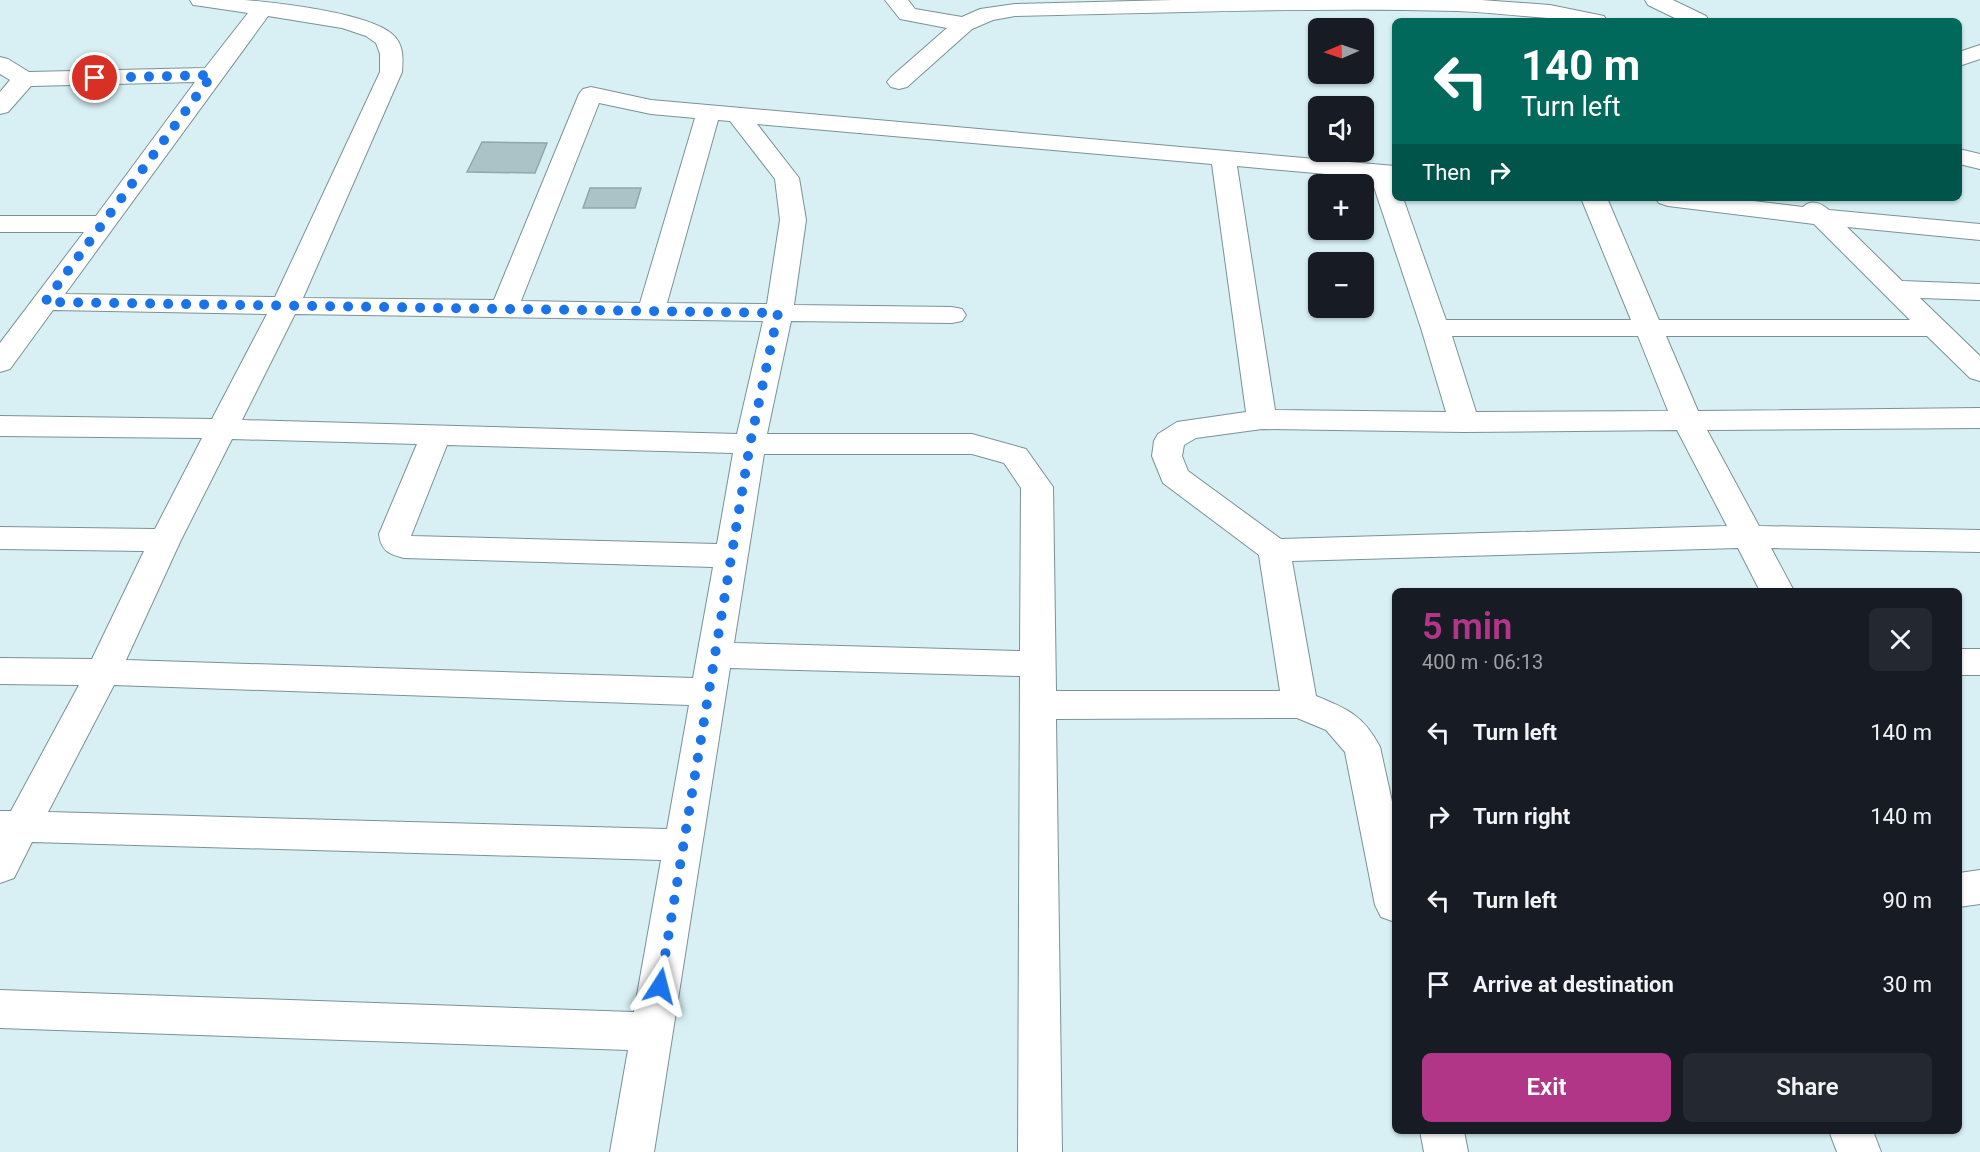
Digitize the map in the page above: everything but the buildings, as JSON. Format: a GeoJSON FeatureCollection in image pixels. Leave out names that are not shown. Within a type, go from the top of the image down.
{"type":"FeatureCollection","features":[{"type":"Feature","properties":{"kind":"street"},"geometry":{"type":"LineString","coordinates":[[0,867],[10,826],[103,672],[165,540],[224,429],[285,306],[391,72],[392,52],[385,38],[364,27],[201,0]]}},
{"type":"Feature","properties":{"kind":"street"},"geometry":{"type":"LineString","coordinates":[[896,0],[908,14],[964,24]]}},
{"type":"Feature","properties":{"kind":"street"},"geometry":{"type":"LineString","coordinates":[[1656,0],[1692,18]]}},
{"type":"Feature","properties":{"kind":"street"},"geometry":{"type":"LineString","coordinates":[[899,82],[964,24],[988,14],[1015,10],[1326,3],[1459,5],[1550,11],[1582,18]]}},
{"type":"Feature","properties":{"kind":"street"},"geometry":{"type":"LineString","coordinates":[[0,363],[262,9]]}},
{"type":"Feature","properties":{"kind":"street"},"geometry":{"type":"LineString","coordinates":[[1962,58],[1980,52]]}},
{"type":"Feature","properties":{"kind":"street"},"geometry":{"type":"LineString","coordinates":[[0,64],[24,79],[212,75]]}},
{"type":"Feature","properties":{"kind":"street"},"geometry":{"type":"LineString","coordinates":[[0,107],[24,79]]}},
{"type":"Feature","properties":{"kind":"street"},"geometry":{"type":"LineString","coordinates":[[504,309],[591,94],[651,107],[708,113],[1388,172]]}},
{"type":"Feature","properties":{"kind":"street"},"geometry":{"type":"LineString","coordinates":[[651,311],[708,113]]}},
{"type":"Feature","properties":{"kind":"street"},"geometry":{"type":"LineString","coordinates":[[632,1152],[750,444],[778,313],[793,220],[787,178],[738,115]]}},
{"type":"Feature","properties":{"kind":"street"},"geometry":{"type":"LineString","coordinates":[[1962,157],[1980,162]]}},
{"type":"Feature","properties":{"kind":"street"},"geometry":{"type":"LineString","coordinates":[[1224,159],[1262,419]]}},
{"type":"Feature","properties":{"kind":"street"},"geometry":{"type":"LineString","coordinates":[[1397,201],[1464,422]]}},
{"type":"Feature","properties":{"kind":"street"},"geometry":{"type":"LineString","coordinates":[[1594,201],[1688,422],[1776,588]]}},
{"type":"Feature","properties":{"kind":"street"},"geometry":{"type":"LineString","coordinates":[[1716,201],[1811,207],[1980,232]]}},
{"type":"Feature","properties":{"kind":"street"},"geometry":{"type":"LineString","coordinates":[[1811,207],[1980,372]]}},
{"type":"Feature","properties":{"kind":"street"},"geometry":{"type":"LineString","coordinates":[[0,224],[103,224]]}},
{"type":"Feature","properties":{"kind":"street"},"geometry":{"type":"LineString","coordinates":[[1895,289],[1980,292]]}},
{"type":"Feature","properties":{"kind":"street"},"geometry":{"type":"LineString","coordinates":[[45,302],[952,315]]}},
{"type":"Feature","properties":{"kind":"street"},"geometry":{"type":"LineString","coordinates":[[1435,328],[1935,328]]}},
{"type":"Feature","properties":{"kind":"street"},"geometry":{"type":"LineString","coordinates":[[1980,418],[1688,422],[1262,419],[1188,429],[1169,441],[1167,456],[1174,476],[1274,550],[1750,537],[1980,541]]}},
{"type":"Feature","properties":{"kind":"street"},"geometry":{"type":"LineString","coordinates":[[0,426],[224,429],[750,444],[972,444],[1015,456],[1037,487],[1040,1152]]}},
{"type":"Feature","properties":{"kind":"street"},"geometry":{"type":"LineString","coordinates":[[436,436],[395,534],[396,543],[404,547],[731,556]]}},
{"type":"Feature","properties":{"kind":"street"},"geometry":{"type":"LineString","coordinates":[[0,538],[165,540]]}},
{"type":"Feature","properties":{"kind":"street"},"geometry":{"type":"LineString","coordinates":[[1274,550],[1300,704]]}},
{"type":"Feature","properties":{"kind":"street"},"geometry":{"type":"LineString","coordinates":[[714,655],[1038,664]]}},
{"type":"Feature","properties":{"kind":"street"},"geometry":{"type":"LineString","coordinates":[[1962,662],[1980,662]]}},
{"type":"Feature","properties":{"kind":"street"},"geometry":{"type":"LineString","coordinates":[[0,670],[709,692]]}},
{"type":"Feature","properties":{"kind":"street"},"geometry":{"type":"LineString","coordinates":[[1038,705],[1300,704],[1339,720],[1362,747],[1383,788],[1392,876]]}},
{"type":"Feature","properties":{"kind":"street"},"geometry":{"type":"LineString","coordinates":[[10,826],[683,845]]}},
{"type":"Feature","properties":{"kind":"street"},"geometry":{"type":"LineString","coordinates":[[1962,890],[1980,887]]}},
{"type":"Feature","properties":{"kind":"street"},"geometry":{"type":"LineString","coordinates":[[0,1009],[652,1032]]}},
{"type":"Feature","properties":{"kind":"street"},"geometry":{"type":"LineString","coordinates":[[1443,1134],[1446,1152]]}},
{"type":"Feature","properties":{"kind":"street"},"geometry":{"type":"LineString","coordinates":[[1852,1134],[1859,1152]]}},
{"type":"Feature","properties":{"kind":"route"},"geometry":{"type":"LineString","coordinates":[[95,78],[212,75],[45,302],[778,313],[750,444],[660,986]]}}]}
